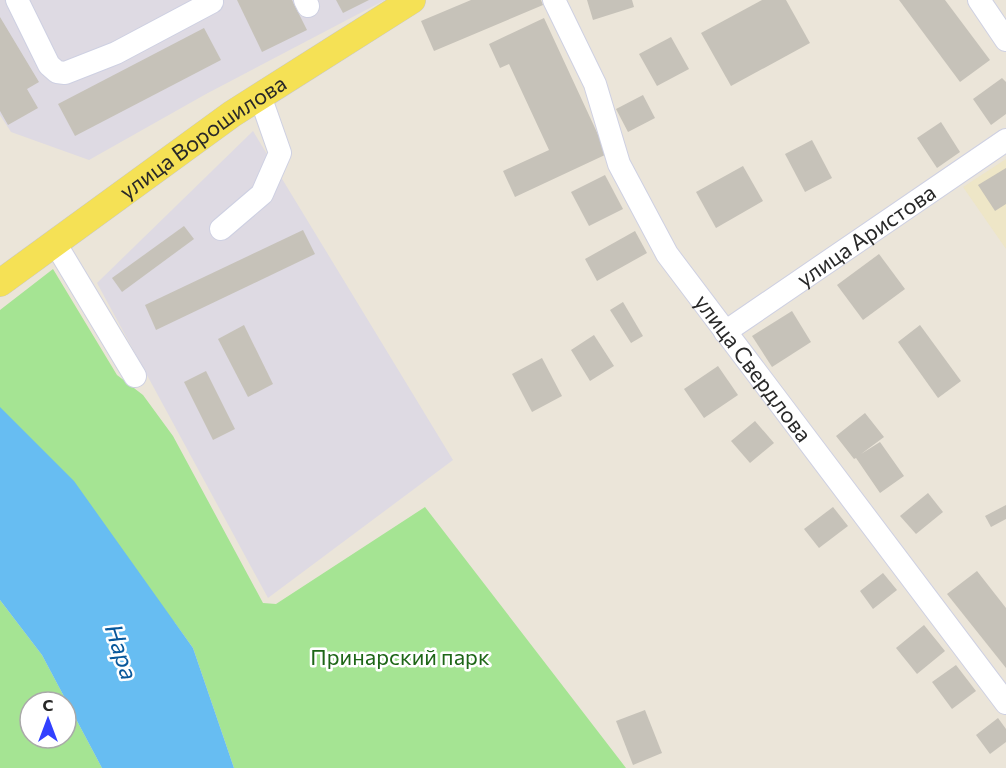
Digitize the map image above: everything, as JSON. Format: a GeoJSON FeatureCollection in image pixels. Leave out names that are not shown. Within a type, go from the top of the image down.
{"type":"FeatureCollection","features":[{"type":"Feature","properties":{"kind":"main road","name":"улица Ворошилова"},"geometry":{"type":"LineString","coordinates":[[0,283],[232,114],[412,0]]}},
{"type":"Feature","properties":{"kind":"street"},"geometry":{"type":"LineString","coordinates":[[17,0],[49,65],[57,72],[65,73],[116,53],[212,2],[211,0]]}},
{"type":"Feature","properties":{"kind":"street","name":"улица Свердлова"},"geometry":{"type":"LineString","coordinates":[[554,0],[595,84],[619,164],[667,254],[1006,703]]}},
{"type":"Feature","properties":{"kind":"street"},"geometry":{"type":"LineString","coordinates":[[979,0],[1006,40]]}},
{"type":"Feature","properties":{"kind":"street"},"geometry":{"type":"LineString","coordinates":[[221,229],[262,194],[280,153],[260,96]]}},
{"type":"Feature","properties":{"kind":"street","name":"улица Аристова"},"geometry":{"type":"LineString","coordinates":[[725,332],[1006,140]]}},
{"type":"Feature","properties":{"kind":"street"},"geometry":{"type":"LineString","coordinates":[[55,243],[135,376]]}},
{"type":"Feature","properties":{"kind":"shaded area"},"geometry":{"type":"Polygon","coordinates":[[[0,0],[385,0],[206,94],[89,160],[11,132],[0,115],[0,0]]]}},
{"type":"Feature","properties":{"kind":"shaded area"},"geometry":{"type":"Polygon","coordinates":[[[253,131],[453,460],[268,598],[97,283],[253,131]]]}},
{"type":"Feature","properties":{"kind":"shaded area"},"geometry":{"type":"Polygon","coordinates":[[[1006,159],[1006,249],[963,187],[1006,159]]]}},
{"type":"Feature","properties":{"kind":"green space","name":"Принарский парк"},"geometry":{"type":"Polygon","coordinates":[[[53,269],[117,375],[143,395],[173,436],[263,603],[276,604],[425,507],[626,768],[234,768],[193,648],[175,623],[0,447],[0,310],[53,269]]]}},
{"type":"Feature","properties":{"kind":"green space"},"geometry":{"type":"Polygon","coordinates":[[[0,600],[42,655],[61,690],[18,690],[18,750],[78,750],[78,723],[102,768],[0,768],[0,600]]]}},
{"type":"Feature","properties":{"kind":"water","name":"Нара"},"geometry":{"type":"Polygon","coordinates":[[[0,407],[74,481],[193,648],[234,768],[102,768],[78,723],[78,690],[61,690],[42,655],[0,600],[0,407]]]}},
{"type":"Feature","properties":{"kind":"building"},"geometry":{"type":"Polygon","coordinates":[[[237,0],[292,0],[307,30],[262,52],[237,0]]]}},
{"type":"Feature","properties":{"kind":"building"},"geometry":{"type":"Polygon","coordinates":[[[336,0],[369,0],[343,13],[336,0]]]}},
{"type":"Feature","properties":{"kind":"building"},"geometry":{"type":"Polygon","coordinates":[[[471,0],[541,0],[543,5],[434,51],[421,21],[471,0]]]}},
{"type":"Feature","properties":{"kind":"building"},"geometry":{"type":"Polygon","coordinates":[[[587,0],[632,0],[634,7],[593,20],[587,0]]]}},
{"type":"Feature","properties":{"kind":"building"},"geometry":{"type":"Polygon","coordinates":[[[762,0],[786,0],[810,43],[731,86],[701,33],[762,0]]]}},
{"type":"Feature","properties":{"kind":"building"},"geometry":{"type":"Polygon","coordinates":[[[899,0],[945,0],[990,60],[960,82],[899,0]]]}},
{"type":"Feature","properties":{"kind":"building"},"geometry":{"type":"Polygon","coordinates":[[[0,17],[39,82],[27,89],[38,108],[8,125],[0,111],[0,17]]]}},
{"type":"Feature","properties":{"kind":"building"},"geometry":{"type":"Polygon","coordinates":[[[544,18],[607,154],[515,197],[503,171],[549,150],[509,64],[500,68],[489,44],[544,18]]]}},
{"type":"Feature","properties":{"kind":"building"},"geometry":{"type":"Polygon","coordinates":[[[204,28],[221,60],[75,136],[58,104],[204,28]]]}},
{"type":"Feature","properties":{"kind":"building"},"geometry":{"type":"Polygon","coordinates":[[[671,37],[689,69],[657,86],[639,54],[671,37]]]}},
{"type":"Feature","properties":{"kind":"building"},"geometry":{"type":"Polygon","coordinates":[[[1002,78],[1006,82],[1006,114],[991,125],[973,99],[1002,78]]]}},
{"type":"Feature","properties":{"kind":"building"},"geometry":{"type":"Polygon","coordinates":[[[643,95],[655,118],[628,132],[616,109],[643,95]]]}},
{"type":"Feature","properties":{"kind":"building"},"geometry":{"type":"Polygon","coordinates":[[[941,122],[960,152],[937,168],[917,138],[941,122]]]}},
{"type":"Feature","properties":{"kind":"building"},"geometry":{"type":"Polygon","coordinates":[[[812,140],[832,178],[805,192],[785,154],[812,140]]]}},
{"type":"Feature","properties":{"kind":"building"},"geometry":{"type":"Polygon","coordinates":[[[743,166],[763,201],[716,228],[696,192],[743,166]]]}},
{"type":"Feature","properties":{"kind":"building"},"geometry":{"type":"Polygon","coordinates":[[[1006,168],[1006,204],[995,211],[978,185],[1006,168]]]}},
{"type":"Feature","properties":{"kind":"building"},"geometry":{"type":"Polygon","coordinates":[[[605,175],[623,209],[589,226],[571,192],[605,175]]]}},
{"type":"Feature","properties":{"kind":"building"},"geometry":{"type":"Polygon","coordinates":[[[184,226],[194,239],[122,292],[112,278],[184,226]]]}},
{"type":"Feature","properties":{"kind":"building"},"geometry":{"type":"Polygon","coordinates":[[[303,230],[315,254],[156,330],[145,305],[303,230]]]}},
{"type":"Feature","properties":{"kind":"building"},"geometry":{"type":"Polygon","coordinates":[[[635,231],[647,253],[597,281],[585,259],[635,231]]]}},
{"type":"Feature","properties":{"kind":"building"},"geometry":{"type":"Polygon","coordinates":[[[879,254],[905,289],[863,320],[837,285],[879,254]]]}},
{"type":"Feature","properties":{"kind":"building"},"geometry":{"type":"Polygon","coordinates":[[[623,302],[643,336],[631,343],[610,310],[623,302]]]}},
{"type":"Feature","properties":{"kind":"building"},"geometry":{"type":"Polygon","coordinates":[[[792,311],[811,342],[772,367],[752,336],[792,311]]]}},
{"type":"Feature","properties":{"kind":"building"},"geometry":{"type":"Polygon","coordinates":[[[244,325],[273,384],[248,397],[218,339],[244,325]]]}},
{"type":"Feature","properties":{"kind":"building"},"geometry":{"type":"Polygon","coordinates":[[[920,325],[961,381],[938,398],[898,342],[920,325]]]}},
{"type":"Feature","properties":{"kind":"building"},"geometry":{"type":"Polygon","coordinates":[[[594,335],[614,366],[590,381],[571,350],[594,335]]]}},
{"type":"Feature","properties":{"kind":"building"},"geometry":{"type":"Polygon","coordinates":[[[542,358],[562,396],[532,412],[512,374],[542,358]]]}},
{"type":"Feature","properties":{"kind":"building"},"geometry":{"type":"Polygon","coordinates":[[[718,366],[738,395],[704,418],[684,389],[718,366]]]}},
{"type":"Feature","properties":{"kind":"building"},"geometry":{"type":"Polygon","coordinates":[[[206,371],[235,429],[213,440],[184,382],[206,371]]]}},
{"type":"Feature","properties":{"kind":"building"},"geometry":{"type":"Polygon","coordinates":[[[865,413],[884,437],[861,454],[880,442],[904,476],[880,493],[856,458],[854,459],[836,436],[865,413]]]}},
{"type":"Feature","properties":{"kind":"building"},"geometry":{"type":"Polygon","coordinates":[[[755,421],[774,443],[750,463],[731,441],[755,421]]]}},
{"type":"Feature","properties":{"kind":"building"},"geometry":{"type":"Polygon","coordinates":[[[928,493],[943,512],[916,534],[900,516],[928,493]]]}},
{"type":"Feature","properties":{"kind":"building"},"geometry":{"type":"Polygon","coordinates":[[[1006,505],[1006,519],[991,527],[985,516],[1006,505]]]}},
{"type":"Feature","properties":{"kind":"building"},"geometry":{"type":"Polygon","coordinates":[[[833,507],[848,526],[819,548],[804,529],[833,507]]]}},
{"type":"Feature","properties":{"kind":"building"},"geometry":{"type":"Polygon","coordinates":[[[977,571],[1006,608],[1006,668],[947,594],[977,571]]]}},
{"type":"Feature","properties":{"kind":"building"},"geometry":{"type":"Polygon","coordinates":[[[883,573],[897,590],[873,609],[860,591],[883,573]]]}},
{"type":"Feature","properties":{"kind":"building"},"geometry":{"type":"Polygon","coordinates":[[[924,625],[945,651],[917,674],[896,648],[924,625]]]}},
{"type":"Feature","properties":{"kind":"building"},"geometry":{"type":"Polygon","coordinates":[[[956,665],[976,691],[952,709],[932,682],[956,665]]]}},
{"type":"Feature","properties":{"kind":"building"},"geometry":{"type":"Polygon","coordinates":[[[645,710],[662,753],[633,765],[616,721],[645,710]]]}},
{"type":"Feature","properties":{"kind":"building"},"geometry":{"type":"Polygon","coordinates":[[[998,718],[1006,729],[1006,742],[990,754],[976,735],[998,718]]]}}]}
